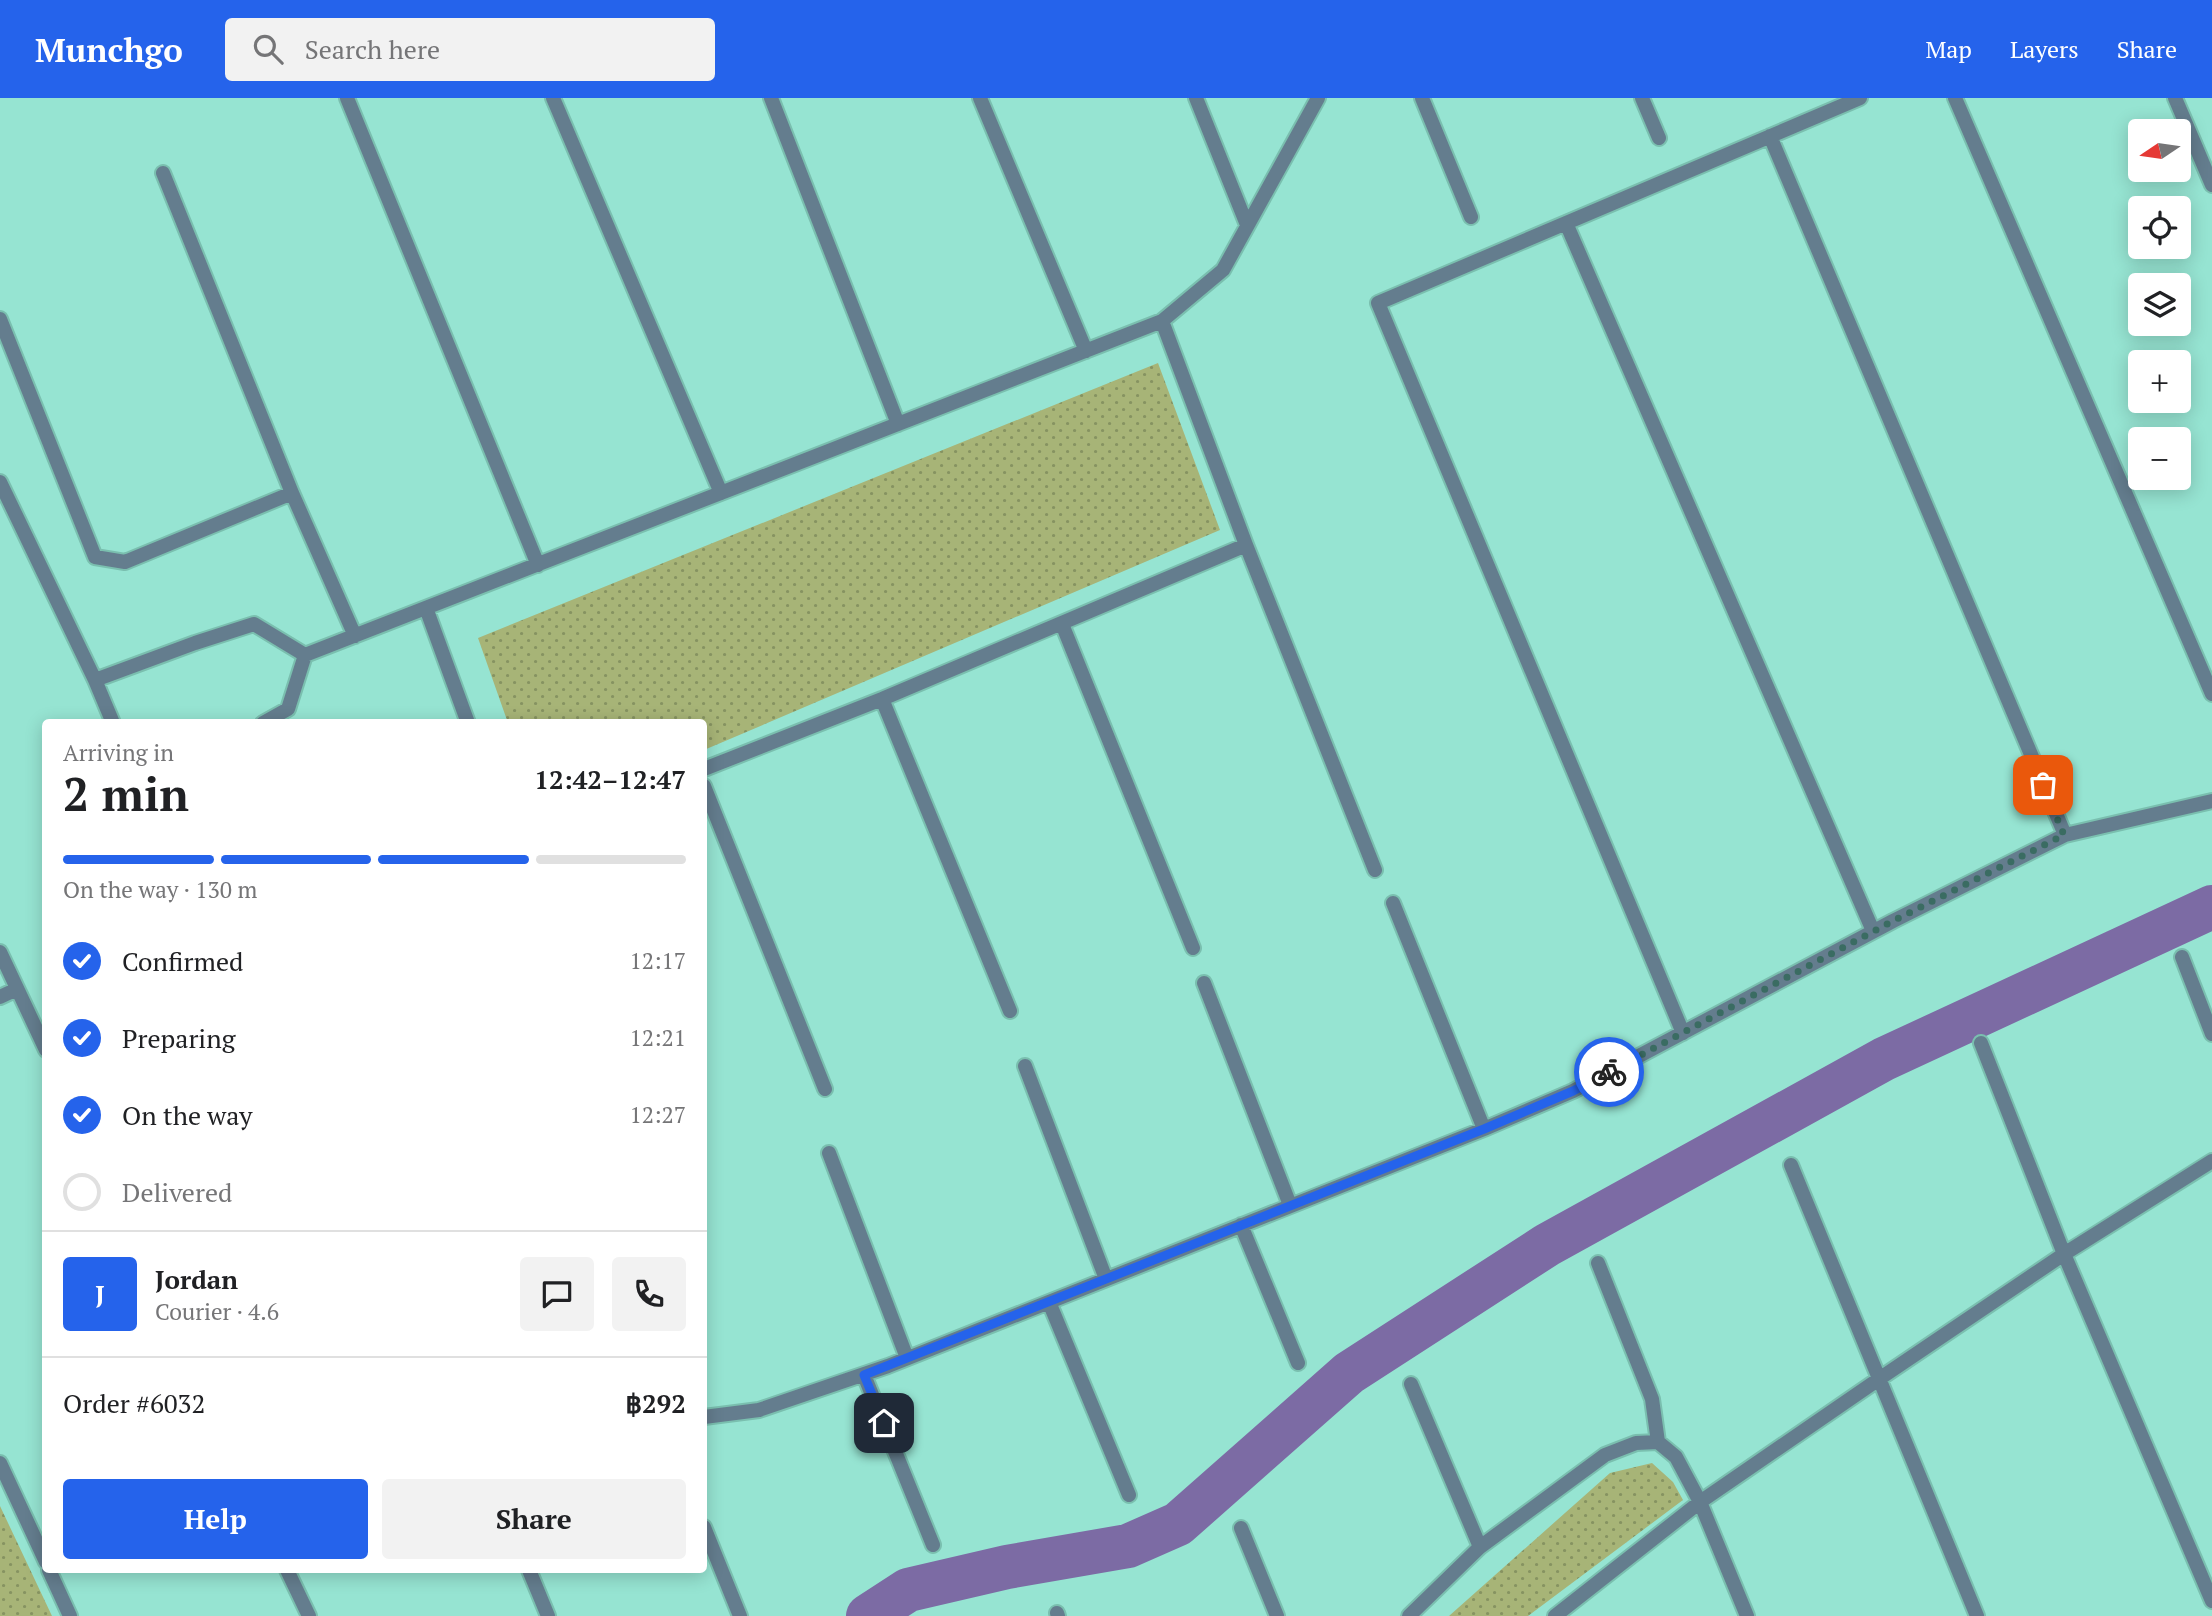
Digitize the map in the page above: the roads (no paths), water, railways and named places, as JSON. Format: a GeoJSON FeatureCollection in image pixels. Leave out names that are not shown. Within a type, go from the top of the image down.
{"type":"FeatureCollection","features":[{"type":"Feature","properties":{"kind":"street"},"geometry":{"type":"LineString","coordinates":[[347,98],[538,565]]}},
{"type":"Feature","properties":{"kind":"street"},"geometry":{"type":"LineString","coordinates":[[553,98],[721,493]]}},
{"type":"Feature","properties":{"kind":"street"},"geometry":{"type":"LineString","coordinates":[[771,98],[898,424]]}},
{"type":"Feature","properties":{"kind":"street"},"geometry":{"type":"LineString","coordinates":[[980,98],[1086,351]]}},
{"type":"Feature","properties":{"kind":"street"},"geometry":{"type":"LineString","coordinates":[[1196,98],[1247,225]]}},
{"type":"Feature","properties":{"kind":"street"},"geometry":{"type":"LineString","coordinates":[[305,655],[1162,321],[1223,270],[1318,98]]}},
{"type":"Feature","properties":{"kind":"street"},"geometry":{"type":"LineString","coordinates":[[1422,98],[1471,217]]}},
{"type":"Feature","properties":{"kind":"street"},"geometry":{"type":"LineString","coordinates":[[1642,98],[1659,138]]}},
{"type":"Feature","properties":{"kind":"street"},"geometry":{"type":"LineString","coordinates":[[1683,1033],[1378,303],[1860,98]]}},
{"type":"Feature","properties":{"kind":"street"},"geometry":{"type":"LineString","coordinates":[[1955,98],[2212,694]]}},
{"type":"Feature","properties":{"kind":"street"},"geometry":{"type":"LineString","coordinates":[[2175,98],[2212,186]]}},
{"type":"Feature","properties":{"kind":"street"},"geometry":{"type":"LineString","coordinates":[[1770,136],[2064,835]]}},
{"type":"Feature","properties":{"kind":"street"},"geometry":{"type":"LineString","coordinates":[[163,173],[292,493],[355,636]]}},
{"type":"Feature","properties":{"kind":"street"},"geometry":{"type":"LineString","coordinates":[[1566,223],[1873,931]]}},
{"type":"Feature","properties":{"kind":"street"},"geometry":{"type":"LineString","coordinates":[[0,319],[95,557],[125,562],[292,493]]}},
{"type":"Feature","properties":{"kind":"street"},"geometry":{"type":"LineString","coordinates":[[1162,321],[1246,545],[1375,870]]}},
{"type":"Feature","properties":{"kind":"street"},"geometry":{"type":"LineString","coordinates":[[0,482],[111,719]]}},
{"type":"Feature","properties":{"kind":"street"},"geometry":{"type":"LineString","coordinates":[[707,768],[882,699],[1246,545]]}},
{"type":"Feature","properties":{"kind":"street"},"geometry":{"type":"LineString","coordinates":[[426,608],[467,719]]}},
{"type":"Feature","properties":{"kind":"street"},"geometry":{"type":"LineString","coordinates":[[95,680],[254,624],[305,655]]}},
{"type":"Feature","properties":{"kind":"street"},"geometry":{"type":"LineString","coordinates":[[1062,624],[1193,948]]}},
{"type":"Feature","properties":{"kind":"street"},"geometry":{"type":"LineString","coordinates":[[270,719],[288,709],[305,655]]}},
{"type":"Feature","properties":{"kind":"street"},"geometry":{"type":"LineString","coordinates":[[882,699],[1010,1011]]}},
{"type":"Feature","properties":{"kind":"street"},"geometry":{"type":"LineString","coordinates":[[707,794],[825,1089]]}},
{"type":"Feature","properties":{"kind":"street"},"geometry":{"type":"LineString","coordinates":[[707,1417],[759,1410],[864,1375],[1484,1129],[1573,1091],[1873,931],[2064,835],[2212,801]]}},
{"type":"Feature","properties":{"kind":"street"},"geometry":{"type":"LineString","coordinates":[[1393,903],[1484,1129]]}},
{"type":"Feature","properties":{"kind":"street"},"geometry":{"type":"LineString","coordinates":[[0,952],[42,1042]]}},
{"type":"Feature","properties":{"kind":"street"},"geometry":{"type":"LineString","coordinates":[[2182,957],[2212,1034]]}},
{"type":"Feature","properties":{"kind":"street"},"geometry":{"type":"LineString","coordinates":[[1203,983],[1290,1205]]}},
{"type":"Feature","properties":{"kind":"street"},"geometry":{"type":"LineString","coordinates":[[0,997],[17,989]]}},
{"type":"Feature","properties":{"kind":"street"},"geometry":{"type":"LineString","coordinates":[[1981,1043],[2064,1254],[2212,1601]]}},
{"type":"Feature","properties":{"kind":"street"},"geometry":{"type":"LineString","coordinates":[[1025,1066],[1106,1279]]}},
{"type":"Feature","properties":{"kind":"street"},"geometry":{"type":"LineString","coordinates":[[829,1153],[907,1358]]}},
{"type":"Feature","properties":{"kind":"street"},"geometry":{"type":"LineString","coordinates":[[1555,1616],[1700,1503],[1879,1379],[2064,1254],[2212,1161]]}},
{"type":"Feature","properties":{"kind":"street"},"geometry":{"type":"LineString","coordinates":[[1791,1165],[1978,1616]]}},
{"type":"Feature","properties":{"kind":"street"},"geometry":{"type":"LineString","coordinates":[[1241,1225],[1298,1363]]}},
{"type":"Feature","properties":{"kind":"street"},"geometry":{"type":"LineString","coordinates":[[1598,1263],[1652,1399],[1658,1442],[1676,1457],[1700,1503],[1747,1616]]}},
{"type":"Feature","properties":{"kind":"street"},"geometry":{"type":"LineString","coordinates":[[1049,1302],[1129,1495]]}},
{"type":"Feature","properties":{"kind":"street"},"geometry":{"type":"LineString","coordinates":[[864,1375],[933,1545]]}},
{"type":"Feature","properties":{"kind":"street"},"geometry":{"type":"LineString","coordinates":[[1411,1384],[1480,1547]]}},
{"type":"Feature","properties":{"kind":"street"},"geometry":{"type":"LineString","coordinates":[[1409,1616],[1480,1547],[1605,1455],[1636,1443],[1658,1442]]}},
{"type":"Feature","properties":{"kind":"street"},"geometry":{"type":"LineString","coordinates":[[0,1463],[42,1553]]}},
{"type":"Feature","properties":{"kind":"street"},"geometry":{"type":"LineString","coordinates":[[1241,1528],[1277,1616]]}},
{"type":"Feature","properties":{"kind":"street"},"geometry":{"type":"LineString","coordinates":[[707,1534],[740,1616]]}},
{"type":"Feature","properties":{"kind":"street"},"geometry":{"type":"LineString","coordinates":[[50,1573],[70,1616]]}},
{"type":"Feature","properties":{"kind":"street"},"geometry":{"type":"LineString","coordinates":[[288,1573],[309,1616]]}},
{"type":"Feature","properties":{"kind":"street"},"geometry":{"type":"LineString","coordinates":[[530,1573],[548,1616]]}},
{"type":"Feature","properties":{"kind":"waterway"},"geometry":{"type":"LineString","coordinates":[[868,1616],[908,1590],[1007,1567],[1128,1546],[1178,1524],[1349,1373],[1547,1245],[1884,1059],[2212,907]]}}]}
